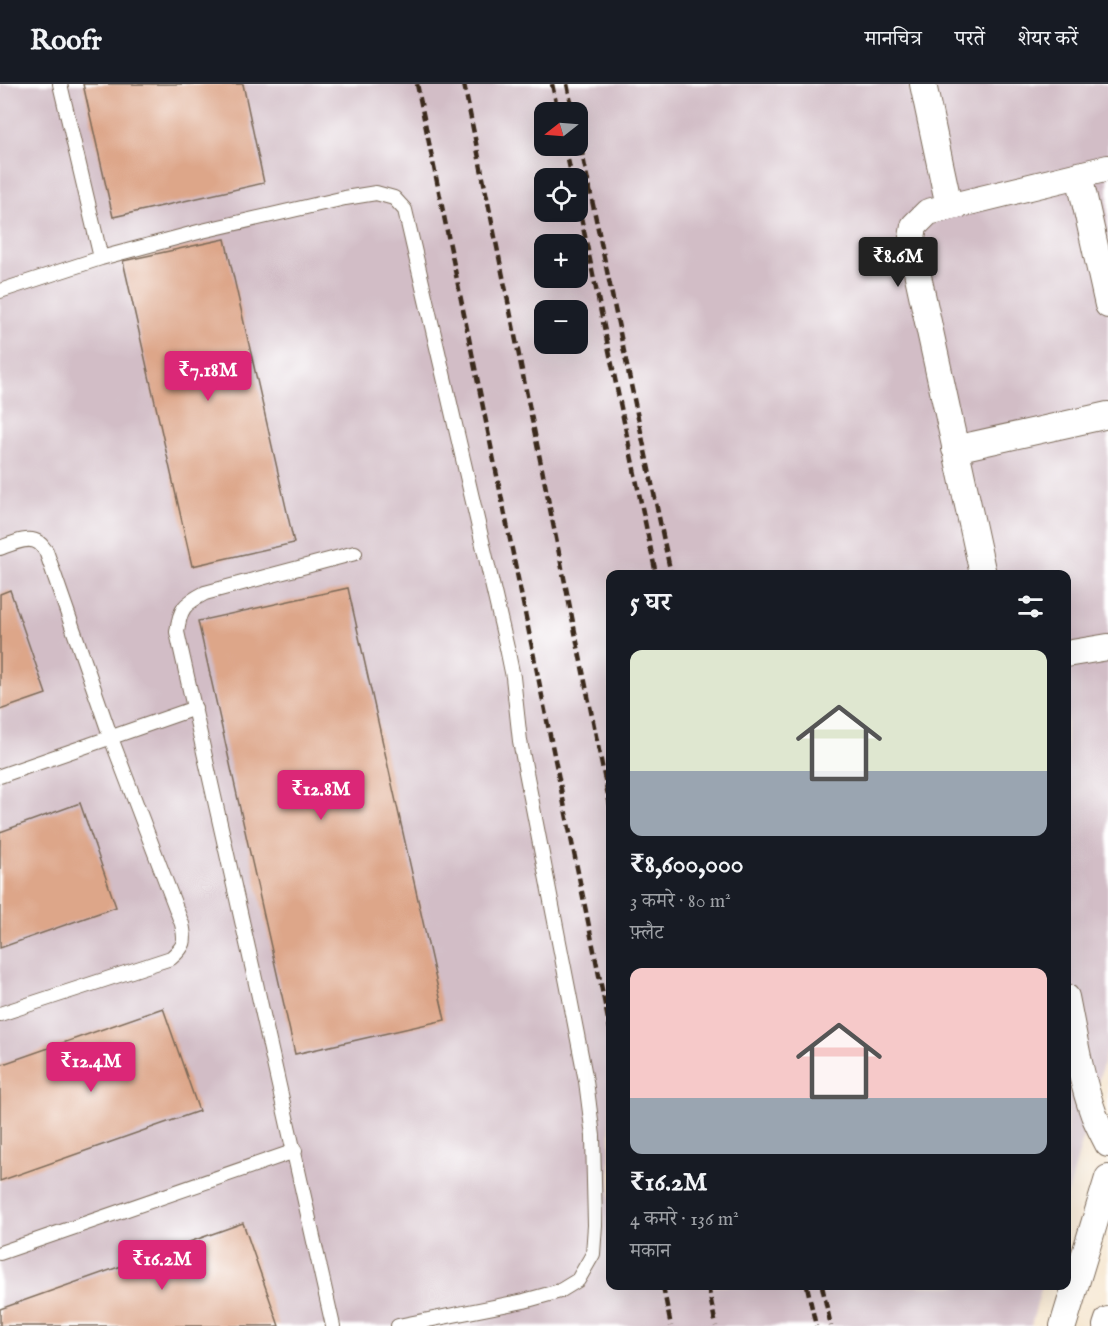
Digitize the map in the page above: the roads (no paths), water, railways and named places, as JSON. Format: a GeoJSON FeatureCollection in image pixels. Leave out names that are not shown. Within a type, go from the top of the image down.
{"type":"FeatureCollection","features":[{"type":"Feature","properties":{"kind":"street"},"geometry":{"type":"LineString","coordinates":[[923,84],[949,206]]}},
{"type":"Feature","properties":{"kind":"street"},"geometry":{"type":"LineString","coordinates":[[981,570],[911,244],[914,226],[928,212],[1108,168]]}},
{"type":"Feature","properties":{"kind":"street"},"geometry":{"type":"LineString","coordinates":[[1079,175],[1108,305]]}},
{"type":"Feature","properties":{"kind":"street"},"geometry":{"type":"LineString","coordinates":[[955,449],[1108,415]]}},
{"type":"Feature","properties":{"kind":"street"},"geometry":{"type":"LineString","coordinates":[[1071,653],[1108,647]]}},
{"type":"Feature","properties":{"kind":"street"},"geometry":{"type":"LineString","coordinates":[[1071,1022],[1089,1101],[1108,1144]]}},
{"type":"Feature","properties":{"kind":"street"},"geometry":{"type":"LineString","coordinates":[[1063,1326],[1108,1178]]}},
{"type":"Feature","properties":{"kind":"street"},"geometry":{"type":"LineString","coordinates":[[1106,1326],[1108,1320]]}},
{"type":"Feature","properties":{"kind":"lane"},"geometry":{"type":"LineString","coordinates":[[60,84],[101,258]]}},
{"type":"Feature","properties":{"kind":"lane"},"geometry":{"type":"LineString","coordinates":[[0,291],[101,258],[202,231],[345,198],[376,193],[394,198],[405,210],[511,668],[520,741],[586,1081],[593,1136],[595,1225],[593,1254],[578,1280],[560,1291],[524,1301],[398,1326]]}},
{"type":"Feature","properties":{"kind":"lane"},"geometry":{"type":"LineString","coordinates":[[0,548],[32,540],[39,543],[46,551],[111,738],[182,924],[185,938],[182,949],[171,958],[0,1014]]}},
{"type":"Feature","properties":{"kind":"lane"},"geometry":{"type":"LineString","coordinates":[[333,1326],[177,632],[179,615],[190,601],[205,593],[355,553]]}},
{"type":"Feature","properties":{"kind":"lane"},"geometry":{"type":"LineString","coordinates":[[0,776],[195,708]]}},
{"type":"Feature","properties":{"kind":"lane"},"geometry":{"type":"LineString","coordinates":[[0,1252],[295,1151]]}},
{"type":"Feature","properties":{"kind":"railway"},"geometry":{"type":"LineString","coordinates":[[417,84],[606,1009]]}},
{"type":"Feature","properties":{"kind":"railway"},"geometry":{"type":"LineString","coordinates":[[464,84],[606,785]]}},
{"type":"Feature","properties":{"kind":"railway"},"geometry":{"type":"LineString","coordinates":[[552,84],[556,102]]}},
{"type":"Feature","properties":{"kind":"railway"},"geometry":{"type":"LineString","coordinates":[[567,84],[571,102]]}},
{"type":"Feature","properties":{"kind":"railway"},"geometry":{"type":"LineString","coordinates":[[567,156],[570,168]]}},
{"type":"Feature","properties":{"kind":"railway"},"geometry":{"type":"LineString","coordinates":[[583,156],[670,570]]}},
{"type":"Feature","properties":{"kind":"railway"},"geometry":{"type":"LineString","coordinates":[[582,222],[655,570]]}},
{"type":"Feature","properties":{"kind":"railway"},"geometry":{"type":"LineString","coordinates":[[664,1290],[671,1326]]}},
{"type":"Feature","properties":{"kind":"railway"},"geometry":{"type":"LineString","coordinates":[[709,1290],[716,1326]]}},
{"type":"Feature","properties":{"kind":"railway"},"geometry":{"type":"LineString","coordinates":[[808,1290],[816,1326]]}},
{"type":"Feature","properties":{"kind":"railway"},"geometry":{"type":"LineString","coordinates":[[823,1290],[831,1326]]}}]}
